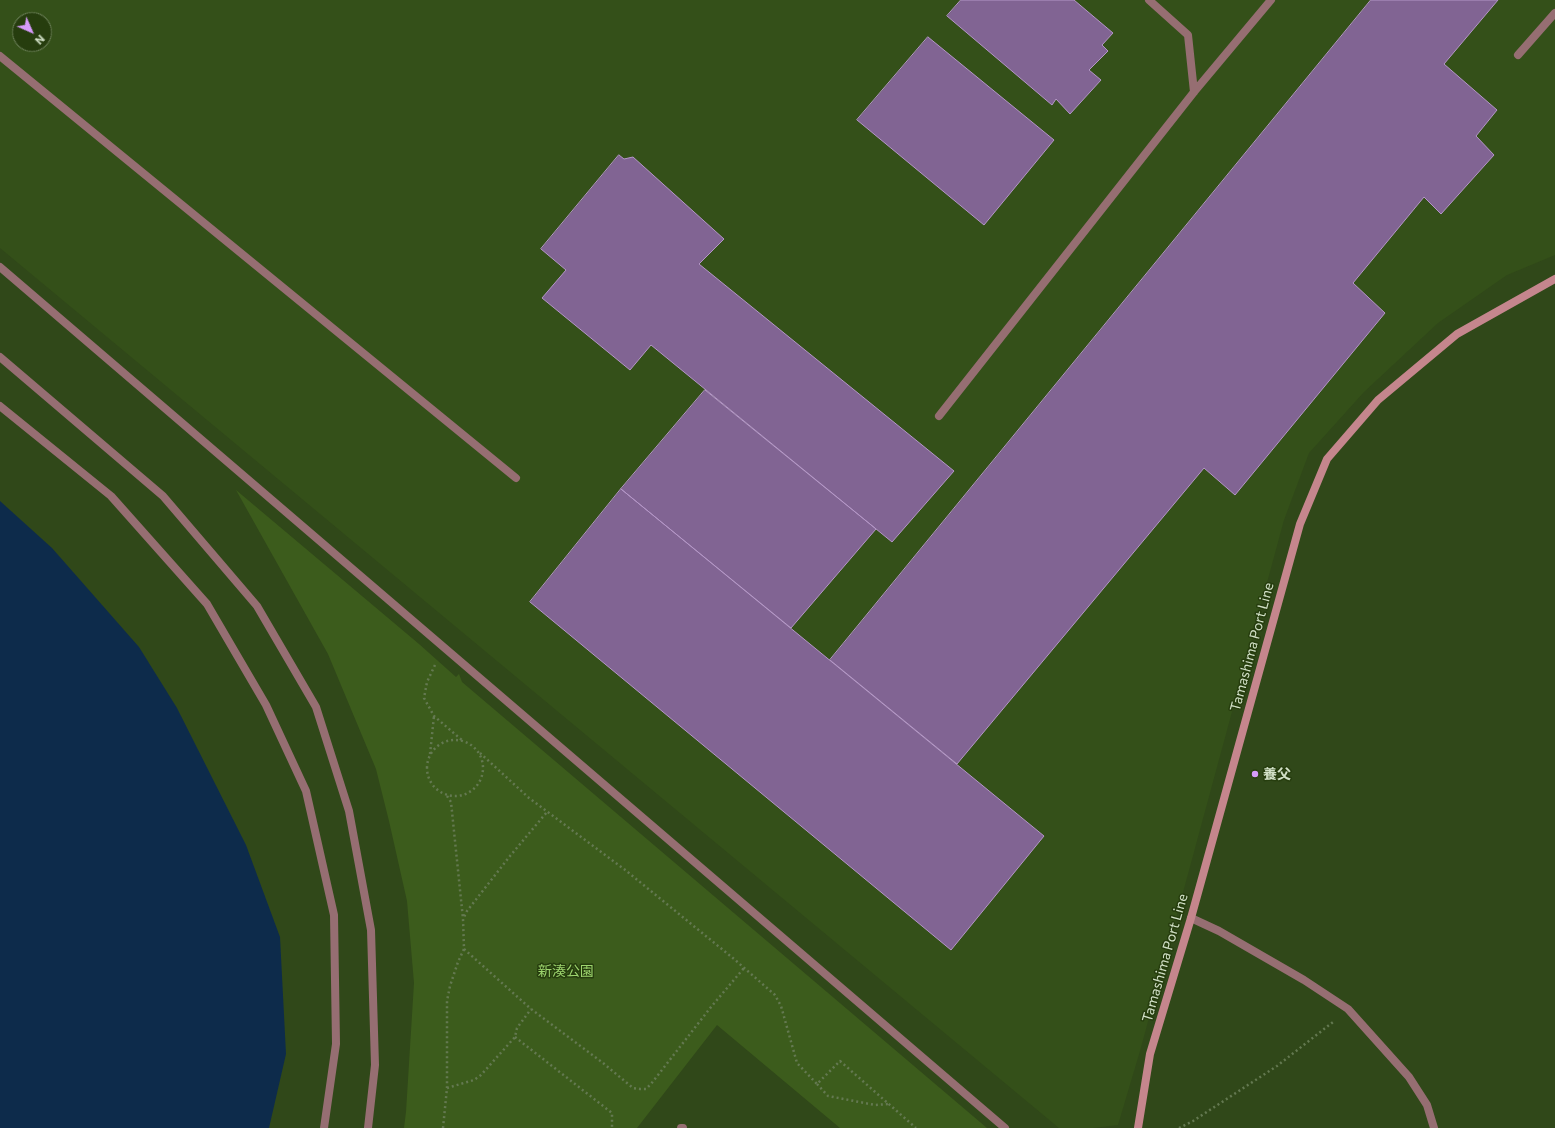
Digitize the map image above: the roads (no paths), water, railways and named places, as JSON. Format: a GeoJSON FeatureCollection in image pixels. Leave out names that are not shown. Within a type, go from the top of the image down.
{"type":"FeatureCollection","features":[{"type":"Feature","properties":{"kind":"main road","name":"Tamashima Port Line"},"geometry":{"type":"LineString","coordinates":[[1138,1128],[1150,1054],[1191,918],[1300,524],[1327,459],[1378,400],[1457,334],[1555,279]]}},
{"type":"Feature","properties":{"kind":"street"},"geometry":{"type":"LineString","coordinates":[[1149,0],[1188,35],[1194,92]]}},
{"type":"Feature","properties":{"kind":"street"},"geometry":{"type":"LineString","coordinates":[[939,416],[1194,92],[1271,0]]}},
{"type":"Feature","properties":{"kind":"street"},"geometry":{"type":"LineString","coordinates":[[1518,55],[1555,14]]}},
{"type":"Feature","properties":{"kind":"street"},"geometry":{"type":"LineString","coordinates":[[0,56],[516,478]]}},
{"type":"Feature","properties":{"kind":"street"},"geometry":{"type":"LineString","coordinates":[[0,267],[1006,1128]]}},
{"type":"Feature","properties":{"kind":"street"},"geometry":{"type":"LineString","coordinates":[[0,357],[163,496],[257,606],[316,707],[348,811],[371,930],[375,1064],[368,1128]]}},
{"type":"Feature","properties":{"kind":"street"},"geometry":{"type":"LineString","coordinates":[[0,406],[111,496],[207,604],[266,705],[306,791],[334,915],[336,1044],[324,1128]]}},
{"type":"Feature","properties":{"kind":"street"},"geometry":{"type":"LineString","coordinates":[[1191,918],[1226,934],[1304,980],[1348,1009],[1409,1077],[1427,1105],[1434,1128]]}},
{"type":"Feature","properties":{"kind":"water"},"geometry":{"type":"Polygon","coordinates":[[[0,501],[52,548],[139,647],[177,708],[246,845],[280,937],[286,1054],[269,1128],[0,1128],[0,501]]]}},
{"type":"Feature","properties":{"kind":"place","name":"養父"},"geometry":{"type":"Point","coordinates":[1255,774]}},
{"type":"Feature","properties":{"kind":"park label","name":"新湊公園"},"geometry":{"type":"Point","coordinates":[566,971]}}]}
